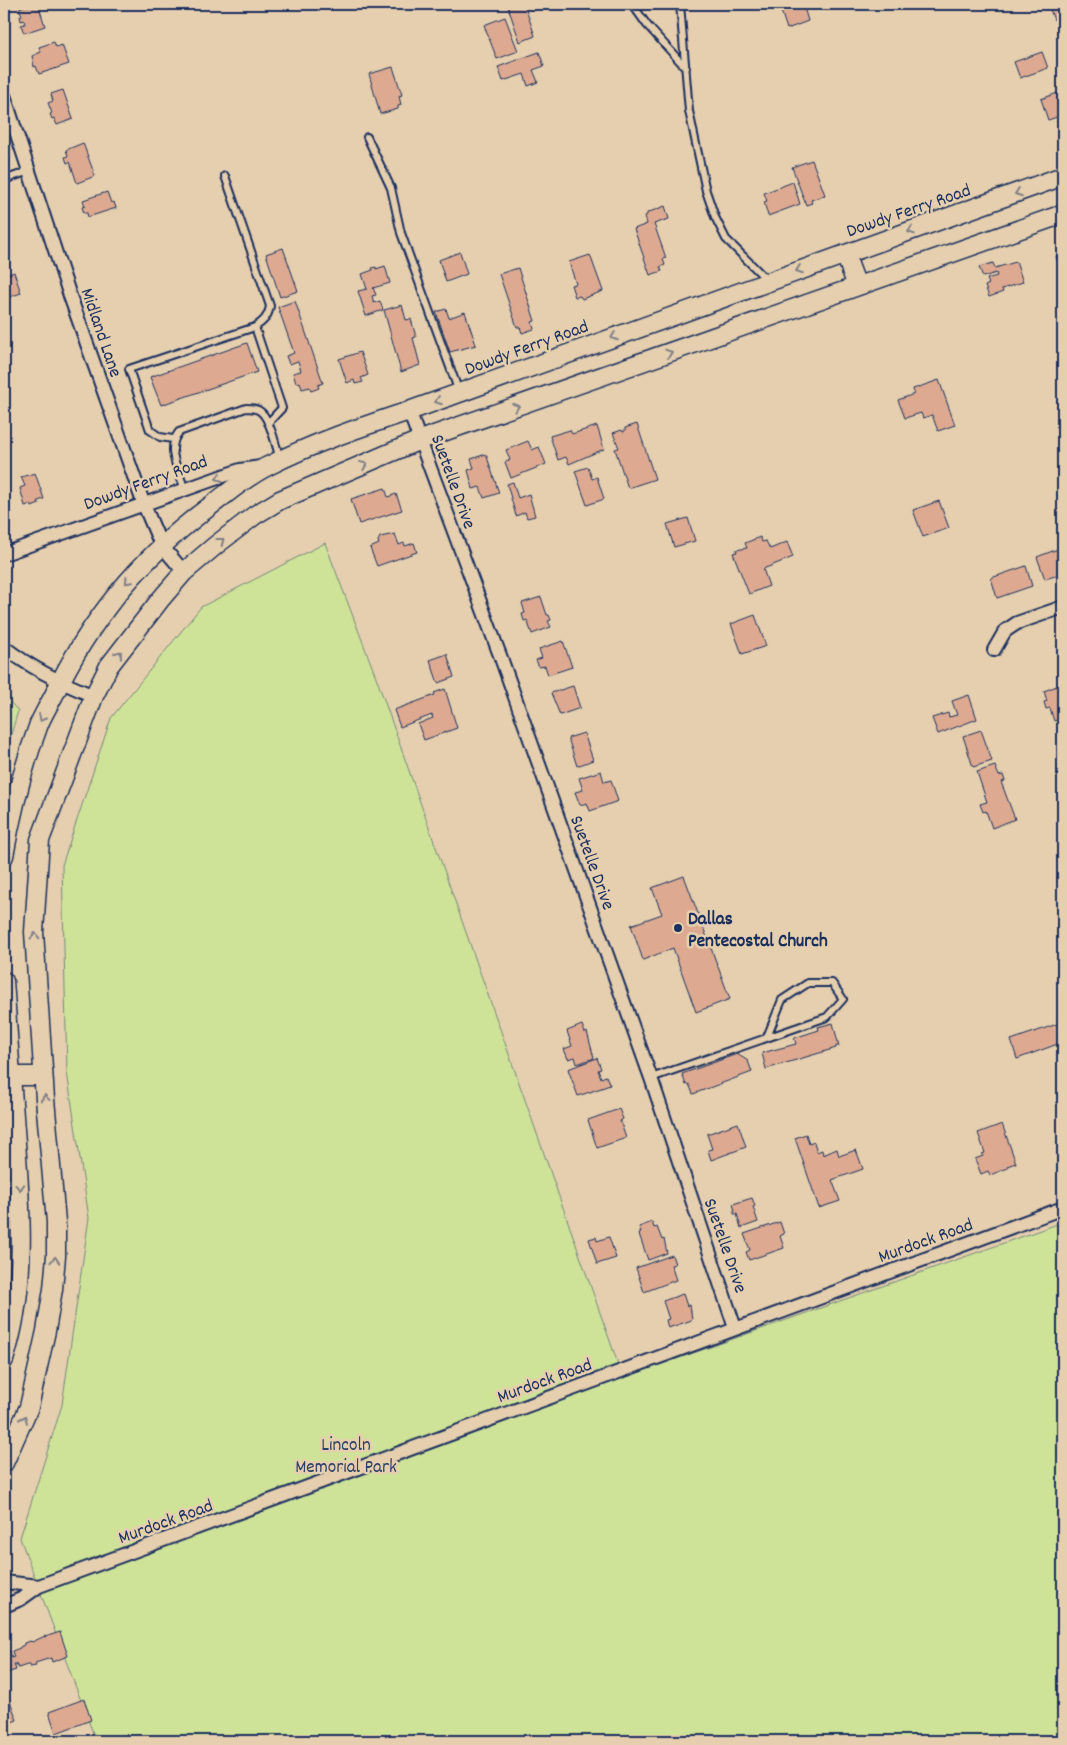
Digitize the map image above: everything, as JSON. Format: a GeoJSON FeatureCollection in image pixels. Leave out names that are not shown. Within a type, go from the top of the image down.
{"type":"FeatureCollection","features":[{"type":"Feature","properties":{"kind":"main road","name":"Dowdy Ferry Road"},"geometry":{"type":"LineString","coordinates":[[273,463],[336,435],[409,411],[1063,176]]}},
{"type":"Feature","properties":{"kind":"main road"},"geometry":{"type":"LineString","coordinates":[[4,1463],[29,1407],[53,1289],[56,1222],[43,1076],[34,932],[40,840],[94,696],[109,666],[160,600],[184,572],[255,515],[280,500],[420,440],[1063,214]]}},
{"type":"Feature","properties":{"kind":"main road"},"geometry":{"type":"LineString","coordinates":[[845,254],[857,286]]}},
{"type":"Feature","properties":{"kind":"main road"},"geometry":{"type":"LineString","coordinates":[[4,856],[16,798],[40,723],[69,664],[104,610],[161,545],[200,514],[273,463]]}},
{"type":"Feature","properties":{"kind":"main road"},"geometry":{"type":"LineString","coordinates":[[4,981],[21,1207],[21,1263],[16,1313],[4,1360]]}},
{"type":"Feature","properties":{"kind":"main road"},"geometry":{"type":"LineString","coordinates":[[11,1076],[43,1076]]}},
{"type":"Feature","properties":{"kind":"street","name":"Midland Lane"},"geometry":{"type":"LineString","coordinates":[[4,95],[70,296],[144,504],[161,545],[184,572]]}},
{"type":"Feature","properties":{"kind":"street","name":"Suetelle Drive"},"geometry":{"type":"LineString","coordinates":[[409,411],[501,658],[652,1078],[735,1328]]}},
{"type":"Feature","properties":{"kind":"street","name":"Dowdy Ferry Road"},"geometry":{"type":"LineString","coordinates":[[4,554],[240,470],[273,463]]}},
{"type":"Feature","properties":{"kind":"street"},"geometry":{"type":"LineString","coordinates":[[994,650],[1005,631],[1017,623],[1063,607]]}},
{"type":"Feature","properties":{"kind":"street"},"geometry":{"type":"LineString","coordinates":[[4,647],[22,662],[60,683],[94,696]]}},
{"type":"Feature","properties":{"kind":"street","name":"Murdock Road"},"geometry":{"type":"LineString","coordinates":[[4,1606],[21,1599],[39,1586],[1063,1208]]}},
{"type":"Feature","properties":{"kind":"street","name":"Murdock Road"},"geometry":{"type":"LineString","coordinates":[[4,1582],[39,1586]]}},
{"type":"Feature","properties":{"kind":"lane"},"geometry":{"type":"LineString","coordinates":[[632,4],[647,25],[686,68]]}},
{"type":"Feature","properties":{"kind":"lane"},"geometry":{"type":"LineString","coordinates":[[680,4],[689,111],[706,190],[715,217],[726,239],[768,282]]}},
{"type":"Feature","properties":{"kind":"lane"},"geometry":{"type":"LineString","coordinates":[[367,137],[391,188],[401,233],[459,393]]}},
{"type":"Feature","properties":{"kind":"lane"},"geometry":{"type":"LineString","coordinates":[[4,180],[29,171]]}},
{"type":"Feature","properties":{"kind":"lane"},"geometry":{"type":"LineString","coordinates":[[173,439],[160,437],[150,430],[129,370],[263,322],[268,316],[270,306],[225,176]]}},
{"type":"Feature","properties":{"kind":"lane"},"geometry":{"type":"LineString","coordinates":[[254,326],[282,408],[268,423]]}},
{"type":"Feature","properties":{"kind":"lane"},"geometry":{"type":"LineString","coordinates":[[185,490],[174,456],[173,439],[179,432],[246,408],[254,408],[262,412],[268,423],[273,463]]}},
{"type":"Feature","properties":{"kind":"lane"},"geometry":{"type":"LineString","coordinates":[[652,1078],[827,1017],[844,999],[832,982],[808,983],[782,1000],[767,1037]]}},
{"type":"Feature","properties":{"kind":"green space","name":"Lincoln Memorial Park"},"geometry":{"type":"Polygon","coordinates":[[[325,543],[376,677],[623,1378],[1063,1222],[1063,1741],[96,1741],[20,1538],[62,1405],[89,1218],[67,1072],[62,865],[111,718],[201,607],[325,543]]]}},
{"type":"Feature","properties":{"kind":"green space"},"geometry":{"type":"Polygon","coordinates":[[[4,695],[18,711],[4,758],[4,695]]]}},
{"type":"Feature","properties":{"kind":"building"},"geometry":{"type":"Polygon","coordinates":[[[30,4],[38,4],[45,26],[24,33],[21,25],[25,24],[24,20],[21,21],[20,16],[22,15],[19,8],[30,4]]]}},
{"type":"Feature","properties":{"kind":"building"},"geometry":{"type":"Polygon","coordinates":[[[507,4],[524,4],[535,36],[520,42],[507,4]]]}},
{"type":"Feature","properties":{"kind":"building"},"geometry":{"type":"Polygon","coordinates":[[[794,4],[803,4],[808,21],[787,29],[780,8],[794,4]]]}},
{"type":"Feature","properties":{"kind":"building"},"geometry":{"type":"Polygon","coordinates":[[[1048,4],[1063,4],[1063,17],[1054,20],[1048,4]]]}},
{"type":"Feature","properties":{"kind":"building"},"geometry":{"type":"Polygon","coordinates":[[[505,17],[518,51],[497,59],[484,25],[505,17]]]}},
{"type":"Feature","properties":{"kind":"building"},"geometry":{"type":"Polygon","coordinates":[[[54,42],[56,47],[62,45],[69,64],[39,74],[36,66],[34,67],[32,56],[41,52],[39,47],[54,42]]]}},
{"type":"Feature","properties":{"kind":"building"},"geometry":{"type":"Polygon","coordinates":[[[539,52],[544,66],[533,70],[538,82],[528,86],[524,74],[503,81],[498,67],[539,52]]]}},
{"type":"Feature","properties":{"kind":"building"},"geometry":{"type":"Polygon","coordinates":[[[1042,52],[1048,68],[1020,78],[1014,62],[1042,52]]]}},
{"type":"Feature","properties":{"kind":"building"},"geometry":{"type":"Polygon","coordinates":[[[393,67],[402,95],[399,96],[401,105],[398,106],[398,109],[380,114],[369,74],[393,67]]]}},
{"type":"Feature","properties":{"kind":"building"},"geometry":{"type":"Polygon","coordinates":[[[63,90],[73,119],[57,125],[54,118],[52,119],[48,103],[53,101],[51,94],[63,90]]]}},
{"type":"Feature","properties":{"kind":"building"},"geometry":{"type":"Polygon","coordinates":[[[1063,91],[1063,115],[1048,120],[1041,99],[1063,91]]]}},
{"type":"Feature","properties":{"kind":"building"},"geometry":{"type":"Polygon","coordinates":[[[83,143],[95,176],[77,183],[70,162],[67,163],[65,157],[68,156],[66,150],[83,143]]]}},
{"type":"Feature","properties":{"kind":"building"},"geometry":{"type":"Polygon","coordinates":[[[812,160],[825,195],[811,200],[812,203],[806,205],[792,167],[812,160]]]}},
{"type":"Feature","properties":{"kind":"building"},"geometry":{"type":"Polygon","coordinates":[[[793,182],[800,204],[768,216],[764,202],[767,201],[764,193],[793,182]]]}},
{"type":"Feature","properties":{"kind":"building"},"geometry":{"type":"Polygon","coordinates":[[[107,192],[111,203],[114,202],[116,208],[88,217],[82,207],[85,206],[83,200],[107,192]]]}},
{"type":"Feature","properties":{"kind":"building"},"geometry":{"type":"Polygon","coordinates":[[[665,206],[669,219],[654,224],[666,258],[663,259],[665,265],[660,267],[662,271],[650,275],[634,229],[647,224],[645,216],[647,213],[665,206]]]}},
{"type":"Feature","properties":{"kind":"building"},"geometry":{"type":"Polygon","coordinates":[[[283,248],[298,291],[280,297],[266,254],[283,248]]]}},
{"type":"Feature","properties":{"kind":"building"},"geometry":{"type":"Polygon","coordinates":[[[460,252],[467,274],[446,282],[439,260],[460,252]]]}},
{"type":"Feature","properties":{"kind":"building"},"geometry":{"type":"Polygon","coordinates":[[[1063,253],[1063,269],[1060,270],[1056,256],[1063,253]]]}},
{"type":"Feature","properties":{"kind":"building"},"geometry":{"type":"Polygon","coordinates":[[[590,255],[603,291],[582,299],[580,296],[575,297],[571,285],[576,284],[569,262],[590,255]]]}},
{"type":"Feature","properties":{"kind":"building"},"geometry":{"type":"Polygon","coordinates":[[[1016,262],[1023,282],[1002,289],[1003,292],[989,297],[985,286],[989,284],[987,279],[997,276],[996,273],[983,277],[979,267],[993,263],[995,268],[1016,262]]]}},
{"type":"Feature","properties":{"kind":"building"},"geometry":{"type":"Polygon","coordinates":[[[385,266],[390,283],[373,288],[376,295],[372,296],[374,303],[380,301],[383,310],[366,316],[358,291],[367,289],[362,274],[373,270],[372,268],[376,267],[376,269],[385,266]]]}},
{"type":"Feature","properties":{"kind":"building"},"geometry":{"type":"Polygon","coordinates":[[[518,268],[535,321],[532,322],[534,329],[522,333],[520,327],[517,327],[499,274],[518,268]]]}},
{"type":"Feature","properties":{"kind":"building"},"geometry":{"type":"Polygon","coordinates":[[[14,272],[21,293],[4,299],[4,276],[14,272]]]}},
{"type":"Feature","properties":{"kind":"building"},"geometry":{"type":"Polygon","coordinates":[[[295,301],[323,383],[318,385],[319,388],[311,391],[310,387],[302,389],[300,382],[296,383],[293,373],[301,371],[298,361],[289,364],[286,356],[294,353],[278,307],[295,301]]]}},
{"type":"Feature","properties":{"kind":"building"},"geometry":{"type":"Polygon","coordinates":[[[402,305],[406,320],[411,319],[416,337],[413,338],[420,365],[401,372],[384,310],[402,305]]]}},
{"type":"Feature","properties":{"kind":"building"},"geometry":{"type":"Polygon","coordinates":[[[446,309],[449,318],[465,312],[476,345],[450,352],[436,312],[446,309]]]}},
{"type":"Feature","properties":{"kind":"building"},"geometry":{"type":"Polygon","coordinates":[[[247,343],[257,372],[161,405],[150,377],[247,343]]]}},
{"type":"Feature","properties":{"kind":"building"},"geometry":{"type":"Polygon","coordinates":[[[360,352],[368,375],[361,378],[363,382],[355,384],[354,380],[347,383],[339,359],[360,352]]]}},
{"type":"Feature","properties":{"kind":"building"},"geometry":{"type":"Polygon","coordinates":[[[939,380],[955,425],[938,431],[932,415],[923,418],[921,413],[905,418],[898,400],[914,394],[913,389],[939,380]]]}},
{"type":"Feature","properties":{"kind":"building"},"geometry":{"type":"Polygon","coordinates":[[[637,424],[655,479],[628,488],[615,449],[619,448],[613,433],[622,430],[623,432],[625,428],[637,424]]]}},
{"type":"Feature","properties":{"kind":"building"},"geometry":{"type":"Polygon","coordinates":[[[597,426],[604,449],[569,464],[566,457],[558,460],[550,436],[570,430],[572,434],[597,426]]]}},
{"type":"Feature","properties":{"kind":"building"},"geometry":{"type":"Polygon","coordinates":[[[528,441],[532,450],[539,447],[546,464],[511,478],[505,462],[510,460],[506,450],[528,441]]]}},
{"type":"Feature","properties":{"kind":"building"},"geometry":{"type":"Polygon","coordinates":[[[486,454],[499,493],[484,498],[480,487],[473,489],[468,470],[474,468],[471,459],[486,454]]]}},
{"type":"Feature","properties":{"kind":"building"},"geometry":{"type":"Polygon","coordinates":[[[588,467],[592,479],[597,477],[604,499],[587,505],[575,471],[588,467]]]}},
{"type":"Feature","properties":{"kind":"building"},"geometry":{"type":"Polygon","coordinates":[[[35,473],[44,499],[38,501],[39,504],[32,507],[31,504],[25,506],[20,488],[25,486],[21,477],[35,473]]]}},
{"type":"Feature","properties":{"kind":"building"},"geometry":{"type":"Polygon","coordinates":[[[513,482],[518,498],[529,494],[535,516],[527,518],[525,512],[516,516],[507,484],[513,482]]]}},
{"type":"Feature","properties":{"kind":"building"},"geometry":{"type":"Polygon","coordinates":[[[385,488],[388,497],[396,494],[402,510],[359,524],[351,499],[385,488]]]}},
{"type":"Feature","properties":{"kind":"building"},"geometry":{"type":"Polygon","coordinates":[[[939,501],[949,528],[923,537],[913,510],[939,501]]]}},
{"type":"Feature","properties":{"kind":"building"},"geometry":{"type":"Polygon","coordinates":[[[688,518],[695,541],[674,547],[667,524],[688,518]]]}},
{"type":"Feature","properties":{"kind":"building"},"geometry":{"type":"Polygon","coordinates":[[[395,534],[399,545],[404,543],[405,546],[414,543],[417,552],[377,566],[370,548],[379,544],[380,537],[395,534]]]}},
{"type":"Feature","properties":{"kind":"building"},"geometry":{"type":"Polygon","coordinates":[[[760,537],[762,542],[766,541],[770,549],[787,542],[793,557],[763,569],[769,586],[749,594],[733,553],[737,552],[736,550],[747,548],[745,543],[760,537]]]}},
{"type":"Feature","properties":{"kind":"building"},"geometry":{"type":"Polygon","coordinates":[[[1063,547],[1063,569],[1060,570],[1062,574],[1045,579],[1037,557],[1063,547]]]}},
{"type":"Feature","properties":{"kind":"building"},"geometry":{"type":"Polygon","coordinates":[[[1026,566],[1032,586],[997,598],[991,578],[1026,566]]]}},
{"type":"Feature","properties":{"kind":"building"},"geometry":{"type":"Polygon","coordinates":[[[541,597],[547,615],[549,615],[551,620],[548,621],[551,627],[532,634],[527,620],[524,621],[522,614],[525,613],[522,603],[541,597]]]}},
{"type":"Feature","properties":{"kind":"building"},"geometry":{"type":"Polygon","coordinates":[[[755,615],[766,646],[742,654],[731,624],[755,615]]]}},
{"type":"Feature","properties":{"kind":"building"},"geometry":{"type":"Polygon","coordinates":[[[563,641],[572,667],[548,675],[545,666],[539,667],[536,660],[542,658],[539,649],[563,641]]]}},
{"type":"Feature","properties":{"kind":"building"},"geometry":{"type":"Polygon","coordinates":[[[447,654],[454,677],[438,683],[430,660],[447,654]]]}},
{"type":"Feature","properties":{"kind":"building"},"geometry":{"type":"Polygon","coordinates":[[[1062,684],[1063,718],[1054,721],[1050,708],[1046,709],[1044,702],[1047,701],[1044,691],[1062,684]]]}},
{"type":"Feature","properties":{"kind":"building"},"geometry":{"type":"Polygon","coordinates":[[[573,686],[580,708],[560,715],[551,693],[573,686]]]}},
{"type":"Feature","properties":{"kind":"building"},"geometry":{"type":"Polygon","coordinates":[[[445,689],[457,728],[424,740],[418,724],[433,718],[432,715],[400,727],[394,710],[435,695],[434,693],[445,689]]]}},
{"type":"Feature","properties":{"kind":"building"},"geometry":{"type":"Polygon","coordinates":[[[969,695],[977,719],[938,734],[932,718],[948,713],[949,717],[957,715],[952,701],[969,695]]]}},
{"type":"Feature","properties":{"kind":"building"},"geometry":{"type":"Polygon","coordinates":[[[981,730],[992,761],[973,767],[963,736],[981,730]]]}},
{"type":"Feature","properties":{"kind":"building"},"geometry":{"type":"Polygon","coordinates":[[[584,733],[593,760],[577,766],[568,738],[584,733]]]}},
{"type":"Feature","properties":{"kind":"building"},"geometry":{"type":"Polygon","coordinates":[[[995,766],[999,776],[1003,775],[1005,781],[1001,782],[1015,819],[992,828],[986,811],[983,812],[980,804],[987,802],[977,772],[995,766]]]}},
{"type":"Feature","properties":{"kind":"building"},"geometry":{"type":"Polygon","coordinates":[[[601,771],[604,782],[611,780],[618,801],[590,811],[587,803],[580,805],[575,792],[583,790],[579,778],[601,771]]]}},
{"type":"Feature","properties":{"kind":"building"},"geometry":{"type":"Polygon","coordinates":[[[684,876],[730,999],[696,1012],[673,948],[643,960],[631,925],[662,914],[652,888],[684,876]]]}},
{"type":"Feature","properties":{"kind":"building"},"geometry":{"type":"Polygon","coordinates":[[[1063,1022],[1063,1042],[1017,1059],[1011,1040],[1063,1022]]]}},
{"type":"Feature","properties":{"kind":"building"},"geometry":{"type":"Polygon","coordinates":[[[833,1023],[839,1046],[766,1069],[762,1053],[796,1044],[794,1038],[819,1030],[818,1027],[833,1023]]]}},
{"type":"Feature","properties":{"kind":"building"},"geometry":{"type":"Polygon","coordinates":[[[582,1025],[585,1033],[587,1032],[594,1058],[577,1064],[575,1057],[568,1059],[564,1049],[572,1046],[567,1031],[582,1025]]]}},
{"type":"Feature","properties":{"kind":"building"},"geometry":{"type":"Polygon","coordinates":[[[737,1054],[748,1061],[752,1072],[693,1094],[689,1084],[686,1085],[682,1074],[737,1054]]]}},
{"type":"Feature","properties":{"kind":"building"},"geometry":{"type":"Polygon","coordinates":[[[597,1058],[601,1069],[598,1070],[601,1078],[606,1076],[610,1085],[578,1096],[568,1069],[597,1058]]]}},
{"type":"Feature","properties":{"kind":"building"},"geometry":{"type":"Polygon","coordinates":[[[619,1109],[623,1119],[620,1121],[626,1138],[597,1148],[588,1120],[619,1109]]]}},
{"type":"Feature","properties":{"kind":"building"},"geometry":{"type":"Polygon","coordinates":[[[738,1123],[746,1147],[711,1160],[708,1150],[712,1149],[707,1134],[738,1123]]]}},
{"type":"Feature","properties":{"kind":"building"},"geometry":{"type":"Polygon","coordinates":[[[1002,1124],[1016,1163],[990,1175],[988,1171],[981,1174],[975,1159],[983,1156],[982,1154],[985,1153],[978,1133],[1002,1124]]]}},
{"type":"Feature","properties":{"kind":"building"},"geometry":{"type":"Polygon","coordinates":[[[806,1134],[809,1144],[814,1142],[817,1152],[822,1150],[823,1155],[837,1149],[839,1156],[856,1150],[863,1169],[832,1180],[840,1201],[819,1208],[795,1138],[806,1134]]]}},
{"type":"Feature","properties":{"kind":"building"},"geometry":{"type":"Polygon","coordinates":[[[752,1198],[758,1222],[741,1228],[737,1214],[734,1214],[733,1204],[752,1198]]]}},
{"type":"Feature","properties":{"kind":"building"},"geometry":{"type":"Polygon","coordinates":[[[652,1222],[654,1228],[657,1227],[662,1240],[664,1239],[667,1253],[648,1260],[639,1234],[641,1233],[639,1227],[652,1222]]]}},
{"type":"Feature","properties":{"kind":"building"},"geometry":{"type":"Polygon","coordinates":[[[780,1222],[784,1234],[780,1236],[784,1248],[749,1260],[746,1252],[750,1250],[744,1234],[780,1222]]]}},
{"type":"Feature","properties":{"kind":"building"},"geometry":{"type":"Polygon","coordinates":[[[596,1237],[597,1241],[609,1237],[616,1258],[597,1264],[589,1239],[596,1237]]]}},
{"type":"Feature","properties":{"kind":"building"},"geometry":{"type":"Polygon","coordinates":[[[672,1255],[675,1264],[671,1265],[676,1280],[644,1292],[636,1268],[672,1255]]]}},
{"type":"Feature","properties":{"kind":"building"},"geometry":{"type":"Polygon","coordinates":[[[683,1294],[687,1306],[690,1305],[692,1320],[668,1328],[666,1320],[669,1319],[663,1301],[683,1294]]]}},
{"type":"Feature","properties":{"kind":"building"},"geometry":{"type":"Polygon","coordinates":[[[60,1632],[68,1656],[52,1662],[51,1658],[35,1663],[36,1666],[30,1667],[30,1665],[27,1665],[18,1668],[14,1664],[16,1670],[4,1674],[4,1652],[9,1650],[12,1658],[14,1657],[12,1651],[20,1648],[24,1643],[60,1632]]]}},
{"type":"Feature","properties":{"kind":"building"},"geometry":{"type":"Polygon","coordinates":[[[4,1685],[17,1720],[4,1725],[4,1685]]]}},
{"type":"Feature","properties":{"kind":"building"},"geometry":{"type":"Polygon","coordinates":[[[84,1699],[91,1720],[56,1733],[49,1712],[84,1699]]]}},
{"type":"Feature","properties":{"kind":"place","name":"Dallas Pentecostal Church"},"geometry":{"type":"Point","coordinates":[678,928]}}]}
